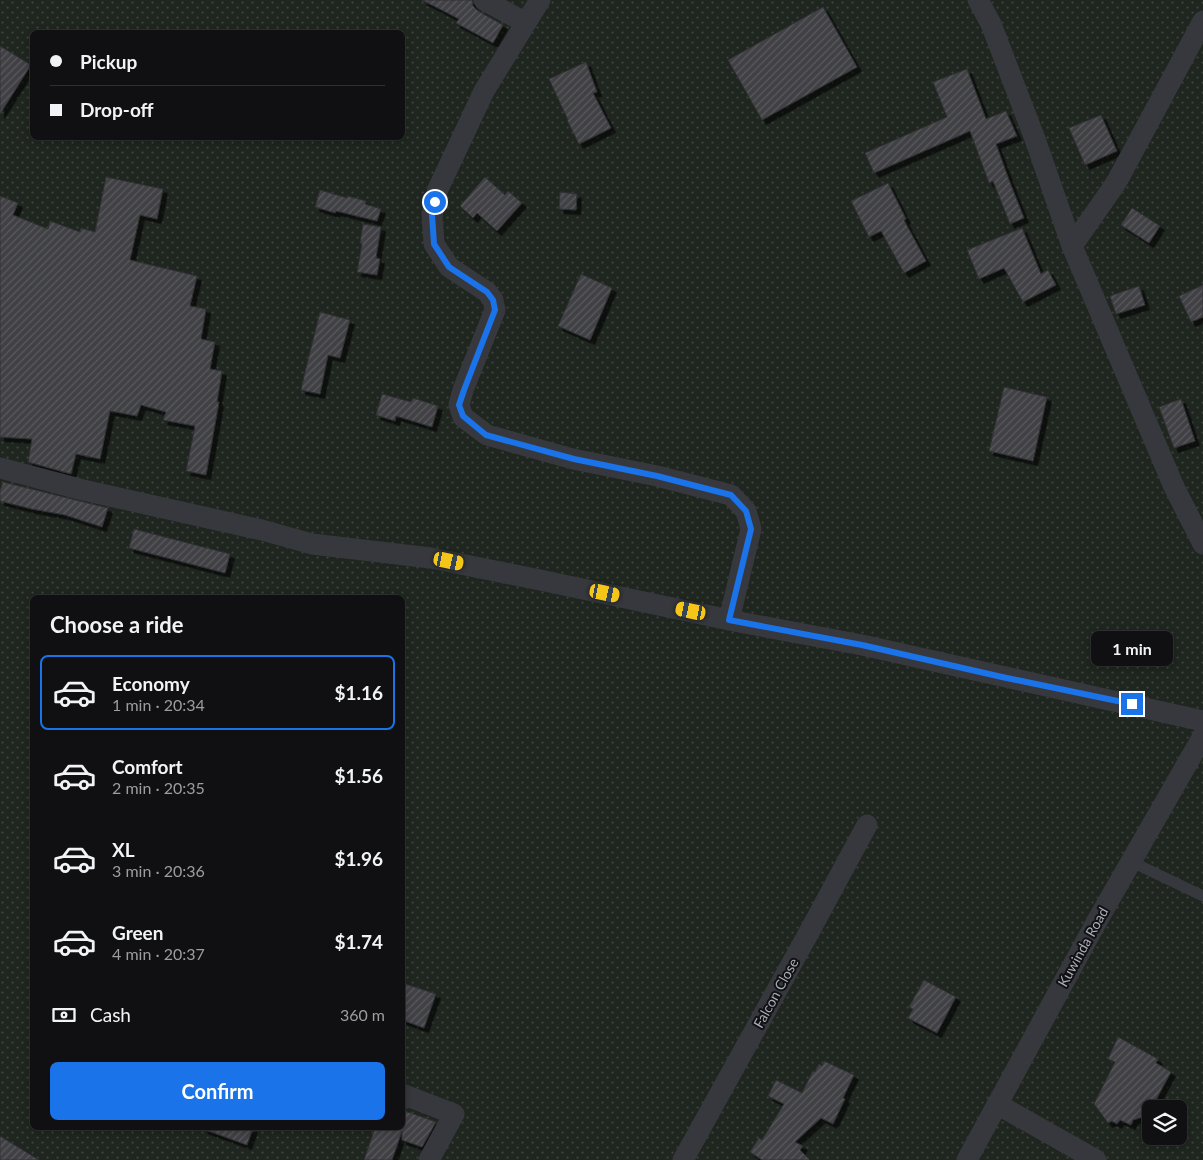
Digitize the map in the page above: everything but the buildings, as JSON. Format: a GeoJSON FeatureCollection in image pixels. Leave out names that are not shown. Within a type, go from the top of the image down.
{"type":"FeatureCollection","features":[{"type":"Feature","properties":{"kind":"street"},"geometry":{"type":"LineString","coordinates":[[484,0],[526,24]]}},
{"type":"Feature","properties":{"kind":"street"},"geometry":{"type":"LineString","coordinates":[[540,0],[484,91],[438,188],[432,215],[434,244],[449,267],[487,292],[493,300],[495,310],[459,405],[463,416],[486,435],[574,459],[657,476],[731,495],[746,511],[751,529],[729,620]]}},
{"type":"Feature","properties":{"kind":"street"},"geometry":{"type":"LineString","coordinates":[[978,0],[991,24],[1008,68],[1072,246],[1174,487],[1203,544]]}},
{"type":"Feature","properties":{"kind":"street"},"geometry":{"type":"LineString","coordinates":[[1072,246],[1116,183],[1203,21]]}},
{"type":"Feature","properties":{"kind":"street"},"geometry":{"type":"LineString","coordinates":[[0,468],[84,490],[262,530],[312,544],[431,558],[729,620],[862,645],[1203,721]]}},
{"type":"Feature","properties":{"kind":"street","name":"Kuwinda Road"},"geometry":{"type":"LineString","coordinates":[[967,1160],[1096,921],[1203,736]]}},
{"type":"Feature","properties":{"kind":"street","name":"Falcon Close"},"geometry":{"type":"LineString","coordinates":[[683,1160],[867,825]]}},
{"type":"Feature","properties":{"kind":"street"},"geometry":{"type":"LineString","coordinates":[[405,1095],[454,1114],[429,1160]]}},
{"type":"Feature","properties":{"kind":"street"},"geometry":{"type":"LineString","coordinates":[[997,1104],[1096,1160]]}},
{"type":"Feature","properties":{"kind":"lane"},"geometry":{"type":"LineString","coordinates":[[1130,861],[1203,896]]}},
{"type":"Feature","properties":{"kind":"shaded area"},"geometry":{"type":"Polygon","coordinates":[[[0,0],[1203,0],[1203,1160],[0,1160],[0,0]]]}},
{"type":"Feature","properties":{"kind":"route"},"geometry":{"type":"LineString","coordinates":[[435,202],[432,215],[434,244],[449,267],[487,292],[493,300],[495,310],[459,405],[463,416],[486,435],[574,459],[657,476],[731,495],[746,511],[751,529],[729,620],[862,645],[1132,704]]}}]}
